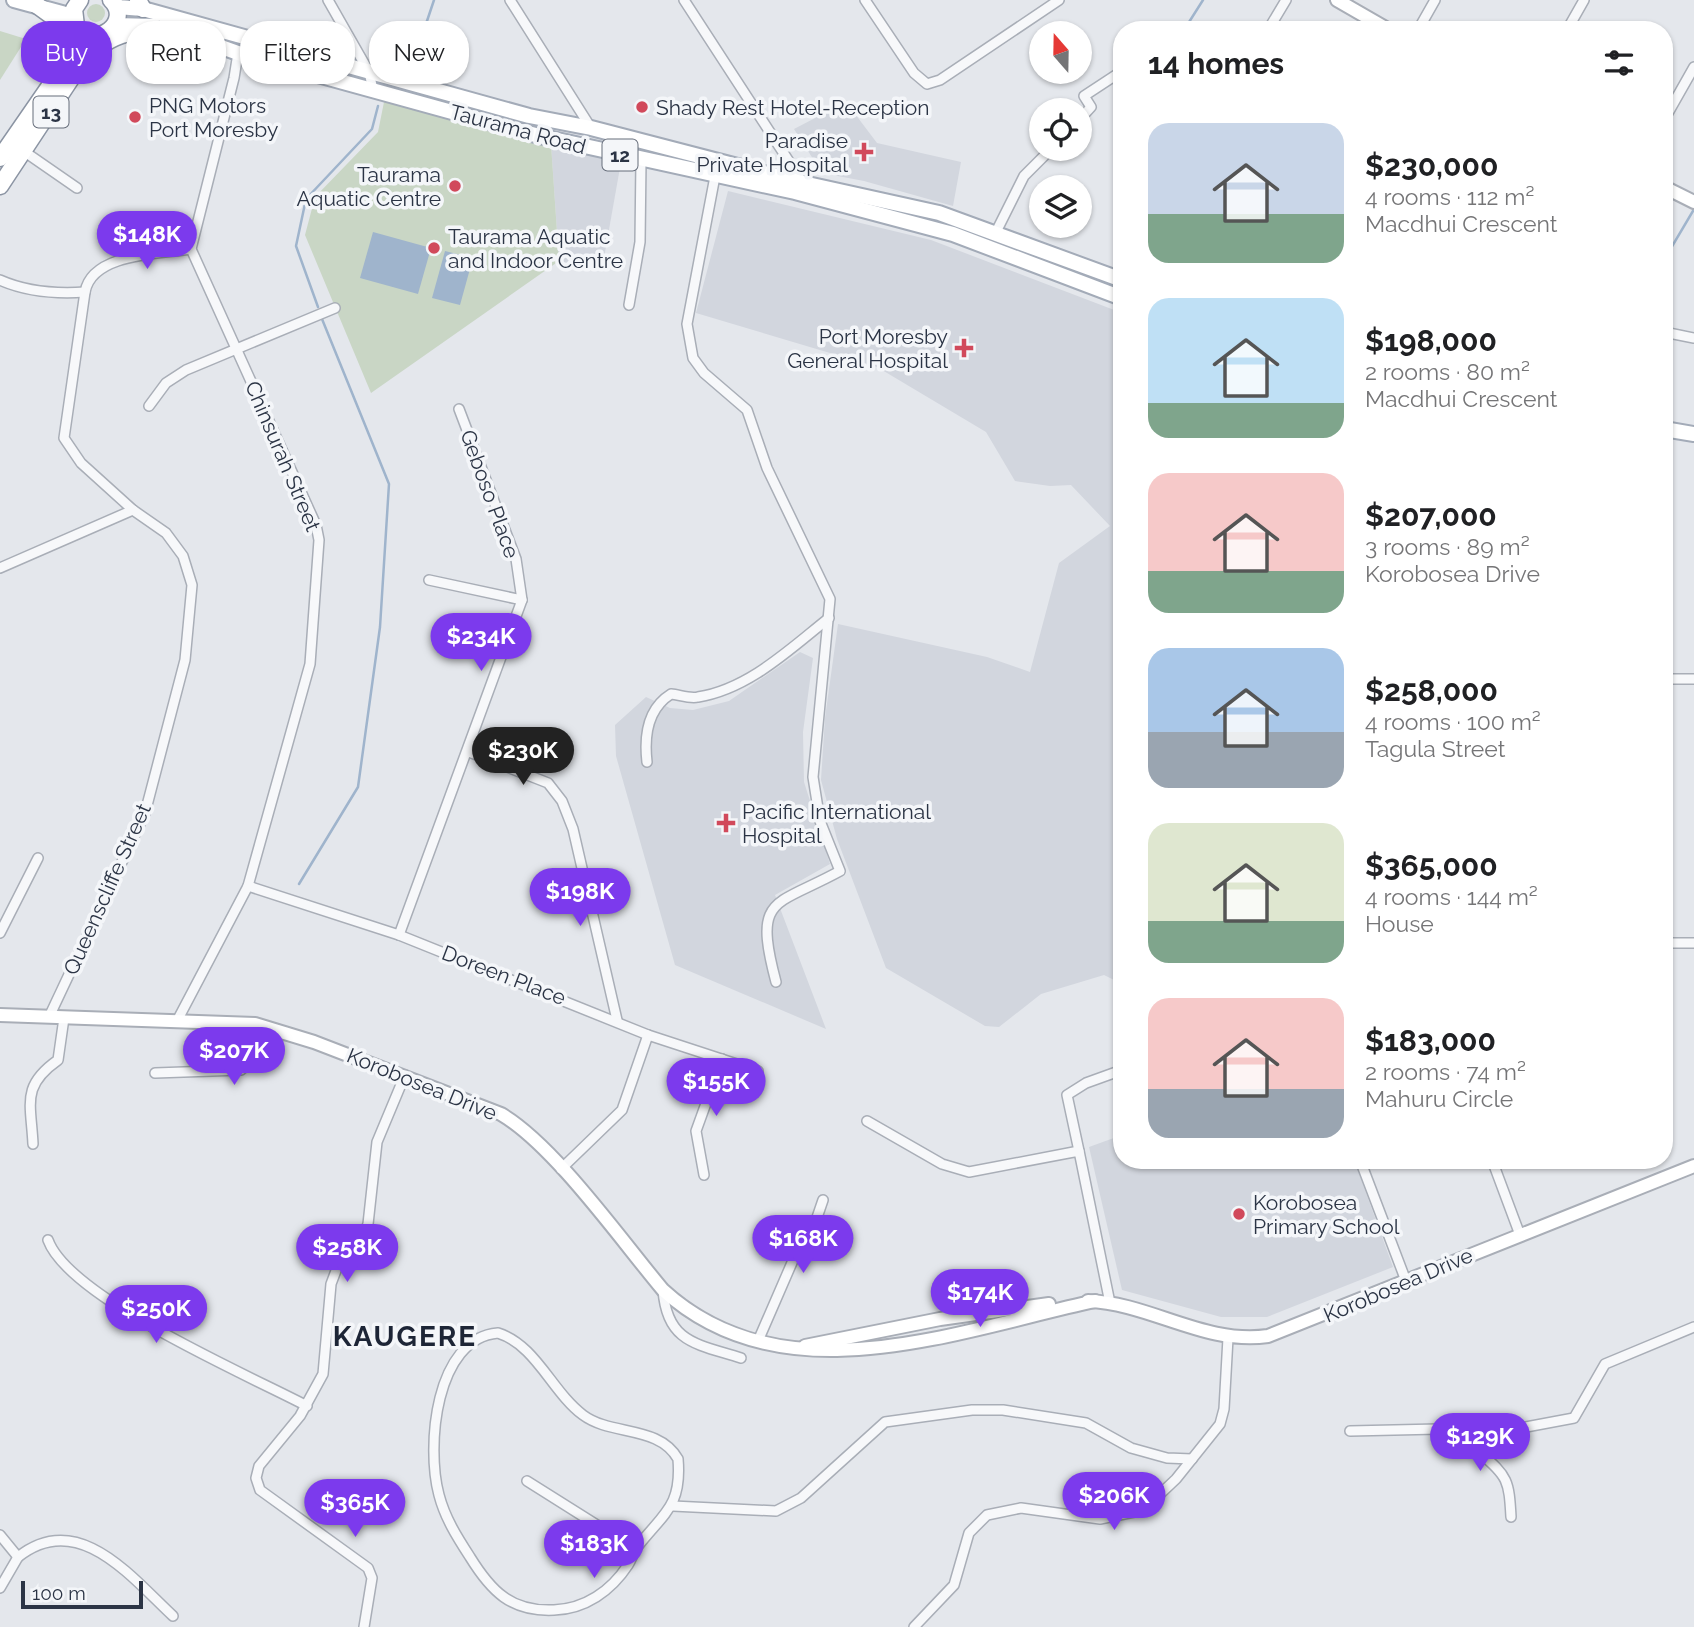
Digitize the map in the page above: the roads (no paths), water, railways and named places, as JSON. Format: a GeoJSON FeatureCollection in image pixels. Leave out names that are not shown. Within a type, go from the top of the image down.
{"type":"FeatureCollection","features":[{"type":"Feature","properties":{"kind":"highway","name":"13"},"geometry":{"type":"LineString","coordinates":[[76,21],[80,0]]}},
{"type":"Feature","properties":{"kind":"highway"},"geometry":{"type":"LineString","coordinates":[[114,25],[116,3]]}},
{"type":"Feature","properties":{"kind":"highway"},"geometry":{"type":"LineString","coordinates":[[38,6],[67,27],[70,37],[46,92]]}},
{"type":"Feature","properties":{"kind":"highway","name":"13"},"geometry":{"type":"LineString","coordinates":[[0,158],[51,84]]}},
{"type":"Feature","properties":{"kind":"highway","name":"13"},"geometry":{"type":"LineString","coordinates":[[0,186],[68,84]]}},
{"type":"Feature","properties":{"kind":"main road"},"geometry":{"type":"LineString","coordinates":[[14,0],[38,6],[72,21]]}},
{"type":"Feature","properties":{"kind":"main road"},"geometry":{"type":"LineString","coordinates":[[1337,0],[1373,21]]}},
{"type":"Feature","properties":{"kind":"main road","name":"Taurama Road"},"geometry":{"type":"LineString","coordinates":[[116,3],[141,4],[369,72]]}},
{"type":"Feature","properties":{"kind":"main road","name":"Taurama Road"},"geometry":{"type":"LineString","coordinates":[[114,25],[126,25]]}},
{"type":"Feature","properties":{"kind":"main road","name":"Taurama Road"},"geometry":{"type":"LineString","coordinates":[[226,49],[593,148],[795,192],[953,234],[1113,295]]}},
{"type":"Feature","properties":{"kind":"main road","name":"Taurama Road"},"geometry":{"type":"LineString","coordinates":[[415,84],[803,183],[939,213],[1113,277]]}},
{"type":"Feature","properties":{"kind":"main road"},"geometry":{"type":"LineString","coordinates":[[593,148],[594,130]]}},
{"type":"Feature","properties":{"kind":"main road"},"geometry":{"type":"LineString","coordinates":[[1673,192],[1694,202]]}},
{"type":"Feature","properties":{"kind":"main road"},"geometry":{"type":"LineString","coordinates":[[1673,430],[1694,434]]}},
{"type":"Feature","properties":{"kind":"main road"},"geometry":{"type":"LineString","coordinates":[[1673,438],[1694,441]]}},
{"type":"Feature","properties":{"kind":"main road","name":"Korobosea Drive"},"geometry":{"type":"LineString","coordinates":[[0,1015],[178,1019],[255,1024],[405,1075],[513,1121],[561,1169],[663,1290],[708,1324],[758,1341],[837,1352],[880,1347],[1095,1301],[1228,1338],[1255,1338],[1284,1332],[1406,1280],[1694,1166]]}},
{"type":"Feature","properties":{"kind":"street"},"geometry":{"type":"LineString","coordinates":[[328,0],[369,72]]}},
{"type":"Feature","properties":{"kind":"street"},"geometry":{"type":"LineString","coordinates":[[510,0],[594,130]]}},
{"type":"Feature","properties":{"kind":"street"},"geometry":{"type":"LineString","coordinates":[[684,0],[803,183]]}},
{"type":"Feature","properties":{"kind":"street"},"geometry":{"type":"LineString","coordinates":[[865,0],[914,73],[927,85],[940,80],[1059,0]]}},
{"type":"Feature","properties":{"kind":"street"},"geometry":{"type":"LineString","coordinates":[[1273,21],[1286,0]]}},
{"type":"Feature","properties":{"kind":"street"},"geometry":{"type":"LineString","coordinates":[[1423,21],[1435,0]]}},
{"type":"Feature","properties":{"kind":"street"},"geometry":{"type":"LineString","coordinates":[[1572,21],[1584,0]]}},
{"type":"Feature","properties":{"kind":"street"},"geometry":{"type":"LineString","coordinates":[[191,249],[238,53]]}},
{"type":"Feature","properties":{"kind":"street"},"geometry":{"type":"LineString","coordinates":[[1673,104],[1694,67]]}},
{"type":"Feature","properties":{"kind":"street"},"geometry":{"type":"LineString","coordinates":[[1085,98],[1084,96],[1113,77]]}},
{"type":"Feature","properties":{"kind":"street"},"geometry":{"type":"LineString","coordinates":[[372,84],[373,90]]}},
{"type":"Feature","properties":{"kind":"street"},"geometry":{"type":"LineString","coordinates":[[564,123],[572,114],[570,96]]}},
{"type":"Feature","properties":{"kind":"street"},"geometry":{"type":"LineString","coordinates":[[25,152],[77,188]]}},
{"type":"Feature","properties":{"kind":"street"},"geometry":{"type":"LineString","coordinates":[[629,305],[640,243],[641,160]]}},
{"type":"Feature","properties":{"kind":"street"},"geometry":{"type":"LineString","coordinates":[[715,160],[716,176],[690,308],[688,342],[693,358],[704,373],[747,410],[767,468],[830,599],[813,777],[820,821],[840,871],[790,894],[772,908],[766,930],[767,947],[776,982]]}},
{"type":"Feature","properties":{"kind":"street"},"geometry":{"type":"LineString","coordinates":[[996,232],[1024,177],[1039,161]]}},
{"type":"Feature","properties":{"kind":"street","name":"Queenscliffe Street"},"geometry":{"type":"LineString","coordinates":[[49,1017],[145,813],[184,660],[192,585],[188,568],[166,533],[133,510],[81,463],[64,438],[86,283],[109,262],[191,249]]}},
{"type":"Feature","properties":{"kind":"street","name":"Chinsurah Street"},"geometry":{"type":"LineString","coordinates":[[178,1019],[248,886],[310,664],[319,540],[303,491],[191,249]]}},
{"type":"Feature","properties":{"kind":"street"},"geometry":{"type":"LineString","coordinates":[[0,281],[16,287],[63,294],[85,292]]}},
{"type":"Feature","properties":{"kind":"street"},"geometry":{"type":"LineString","coordinates":[[149,406],[166,383],[186,370],[335,308]]}},
{"type":"Feature","properties":{"kind":"street"},"geometry":{"type":"LineString","coordinates":[[1673,334],[1694,338]]}},
{"type":"Feature","properties":{"kind":"street","name":"Geboso Place"},"geometry":{"type":"LineString","coordinates":[[399,934],[469,752],[522,600],[516,559],[459,409]]}},
{"type":"Feature","properties":{"kind":"street"},"geometry":{"type":"LineString","coordinates":[[0,568],[133,510]]}},
{"type":"Feature","properties":{"kind":"street"},"geometry":{"type":"LineString","coordinates":[[429,580],[522,600]]}},
{"type":"Feature","properties":{"kind":"street"},"geometry":{"type":"LineString","coordinates":[[647,762],[645,737],[660,701],[671,694],[696,698],[725,689],[761,671],[829,618]]}},
{"type":"Feature","properties":{"kind":"street"},"geometry":{"type":"LineString","coordinates":[[1673,680],[1694,679]]}},
{"type":"Feature","properties":{"kind":"street"},"geometry":{"type":"LineString","coordinates":[[469,752],[548,783],[562,800],[573,829],[617,1020]]}},
{"type":"Feature","properties":{"kind":"street"},"geometry":{"type":"LineString","coordinates":[[0,933],[38,858]]}},
{"type":"Feature","properties":{"kind":"street","name":"Doreen Place"},"geometry":{"type":"LineString","coordinates":[[248,886],[399,934],[649,1035],[758,1071]]}},
{"type":"Feature","properties":{"kind":"street"},"geometry":{"type":"LineString","coordinates":[[1673,943],[1694,943]]}},
{"type":"Feature","properties":{"kind":"street"},"geometry":{"type":"LineString","coordinates":[[33,1144],[30,1093],[37,1075],[58,1060],[64,1018]]}},
{"type":"Feature","properties":{"kind":"street"},"geometry":{"type":"LineString","coordinates":[[155,1073],[241,1070],[246,1067],[253,1048],[255,1024]]}},
{"type":"Feature","properties":{"kind":"street"},"geometry":{"type":"LineString","coordinates":[[561,1169],[622,1110],[649,1035]]}},
{"type":"Feature","properties":{"kind":"street"},"geometry":{"type":"LineString","coordinates":[[704,1175],[696,1131],[722,1059]]}},
{"type":"Feature","properties":{"kind":"street"},"geometry":{"type":"LineString","coordinates":[[1110,1303],[1067,1094],[1086,1083],[1113,1073]]}},
{"type":"Feature","properties":{"kind":"street"},"geometry":{"type":"LineString","coordinates":[[364,1627],[372,1578],[368,1568],[260,1490],[256,1478],[259,1466],[307,1406],[323,1374],[331,1284],[337,1268],[362,1239],[368,1224],[377,1142],[405,1075]]}},
{"type":"Feature","properties":{"kind":"street"},"geometry":{"type":"LineString","coordinates":[[867,1121],[942,1164],[969,1172],[1079,1151]]}},
{"type":"Feature","properties":{"kind":"street"},"geometry":{"type":"LineString","coordinates":[[1363,1169],[1406,1280]]}},
{"type":"Feature","properties":{"kind":"street"},"geometry":{"type":"LineString","coordinates":[[1495,1169],[1520,1235]]}},
{"type":"Feature","properties":{"kind":"street"},"geometry":{"type":"LineString","coordinates":[[758,1341],[794,1258],[810,1238],[823,1200]]}},
{"type":"Feature","properties":{"kind":"street"},"geometry":{"type":"LineString","coordinates":[[48,1240],[52,1253],[97,1294],[135,1318],[307,1406]]}},
{"type":"Feature","properties":{"kind":"street"},"geometry":{"type":"LineString","coordinates":[[663,1290],[664,1310],[679,1336],[741,1358]]}},
{"type":"Feature","properties":{"kind":"street"},"geometry":{"type":"LineString","coordinates":[[1350,1432],[1552,1424],[1574,1418],[1605,1364],[1694,1327]]}},
{"type":"Feature","properties":{"kind":"street"},"geometry":{"type":"LineString","coordinates":[[482,1335],[506,1335],[524,1349],[582,1415],[597,1423],[643,1434],[670,1447],[678,1459],[677,1496],[673,1506],[635,1549],[629,1564],[608,1590],[570,1609],[539,1611],[514,1604],[487,1584],[451,1526],[439,1494],[435,1467],[440,1401],[446,1378],[467,1344],[482,1335]]}},
{"type":"Feature","properties":{"kind":"street"},"geometry":{"type":"LineString","coordinates":[[914,1627],[954,1585],[969,1533],[987,1515],[1021,1508],[1090,1518],[1123,1516],[1139,1511],[1149,1504],[1176,1479],[1222,1416],[1228,1338]]}},
{"type":"Feature","properties":{"kind":"street"},"geometry":{"type":"LineString","coordinates":[[673,1506],[744,1511],[784,1508],[801,1498],[873,1430],[885,1422],[990,1409],[1086,1423],[1131,1448],[1167,1458],[1192,1459]]}},
{"type":"Feature","properties":{"kind":"street"},"geometry":{"type":"LineString","coordinates":[[1478,1428],[1480,1453],[1502,1471],[1510,1484],[1511,1517]]}},
{"type":"Feature","properties":{"kind":"street"},"geometry":{"type":"LineString","coordinates":[[527,1481],[635,1549]]}},
{"type":"Feature","properties":{"kind":"street"},"geometry":{"type":"LineString","coordinates":[[0,1535],[18,1557]]}},
{"type":"Feature","properties":{"kind":"street"},"geometry":{"type":"LineString","coordinates":[[0,1588],[18,1557],[29,1548],[55,1539],[99,1549],[173,1616]]}},
{"type":"Feature","properties":{"kind":"water"},"geometry":{"type":"Polygon","coordinates":[[[373,232],[431,248],[418,294],[360,278],[373,232]]]}},
{"type":"Feature","properties":{"kind":"water"},"geometry":{"type":"Polygon","coordinates":[[[445,251],[473,258],[460,305],[432,298],[445,251]]]}},
{"type":"Feature","properties":{"kind":"waterway"},"geometry":{"type":"LineString","coordinates":[[427,21],[434,0]]}},
{"type":"Feature","properties":{"kind":"waterway"},"geometry":{"type":"LineString","coordinates":[[1190,21],[1203,0]]}},
{"type":"Feature","properties":{"kind":"waterway"},"geometry":{"type":"LineString","coordinates":[[318,307],[296,246],[306,199],[372,129],[378,106]]}},
{"type":"Feature","properties":{"kind":"waterway"},"geometry":{"type":"LineString","coordinates":[[1673,245],[1693,211]]}},
{"type":"Feature","properties":{"kind":"waterway"},"geometry":{"type":"LineString","coordinates":[[299,884],[358,787],[380,627],[389,484],[322,319]]}},
{"type":"Feature","properties":{"kind":"place","name":"Shady Rest Hotel-Reception"},"geometry":{"type":"Point","coordinates":[642,107]}},
{"type":"Feature","properties":{"kind":"place","name":"PNG Motors Port Moresby"},"geometry":{"type":"Point","coordinates":[135,117]}},
{"type":"Feature","properties":{"kind":"place","name":"Paradise Private Hospital"},"geometry":{"type":"Point","coordinates":[864,152]}},
{"type":"Feature","properties":{"kind":"place","name":"Taurama Aquatic Centre"},"geometry":{"type":"Point","coordinates":[455,186]}},
{"type":"Feature","properties":{"kind":"place","name":"Taurama Aquatic and Indoor Centre"},"geometry":{"type":"Point","coordinates":[434,248]}},
{"type":"Feature","properties":{"kind":"place","name":"Port Moresby General Hospital"},"geometry":{"type":"Point","coordinates":[964,348]}},
{"type":"Feature","properties":{"kind":"place","name":"Pacific International Hospital"},"geometry":{"type":"Point","coordinates":[726,823]}},
{"type":"Feature","properties":{"kind":"place","name":"Korobosea Primary School"},"geometry":{"type":"Point","coordinates":[1239,1214]}},
{"type":"Feature","properties":{"kind":"district","name":"KAUGERE"},"geometry":{"type":"Point","coordinates":[405,1336]}}]}
